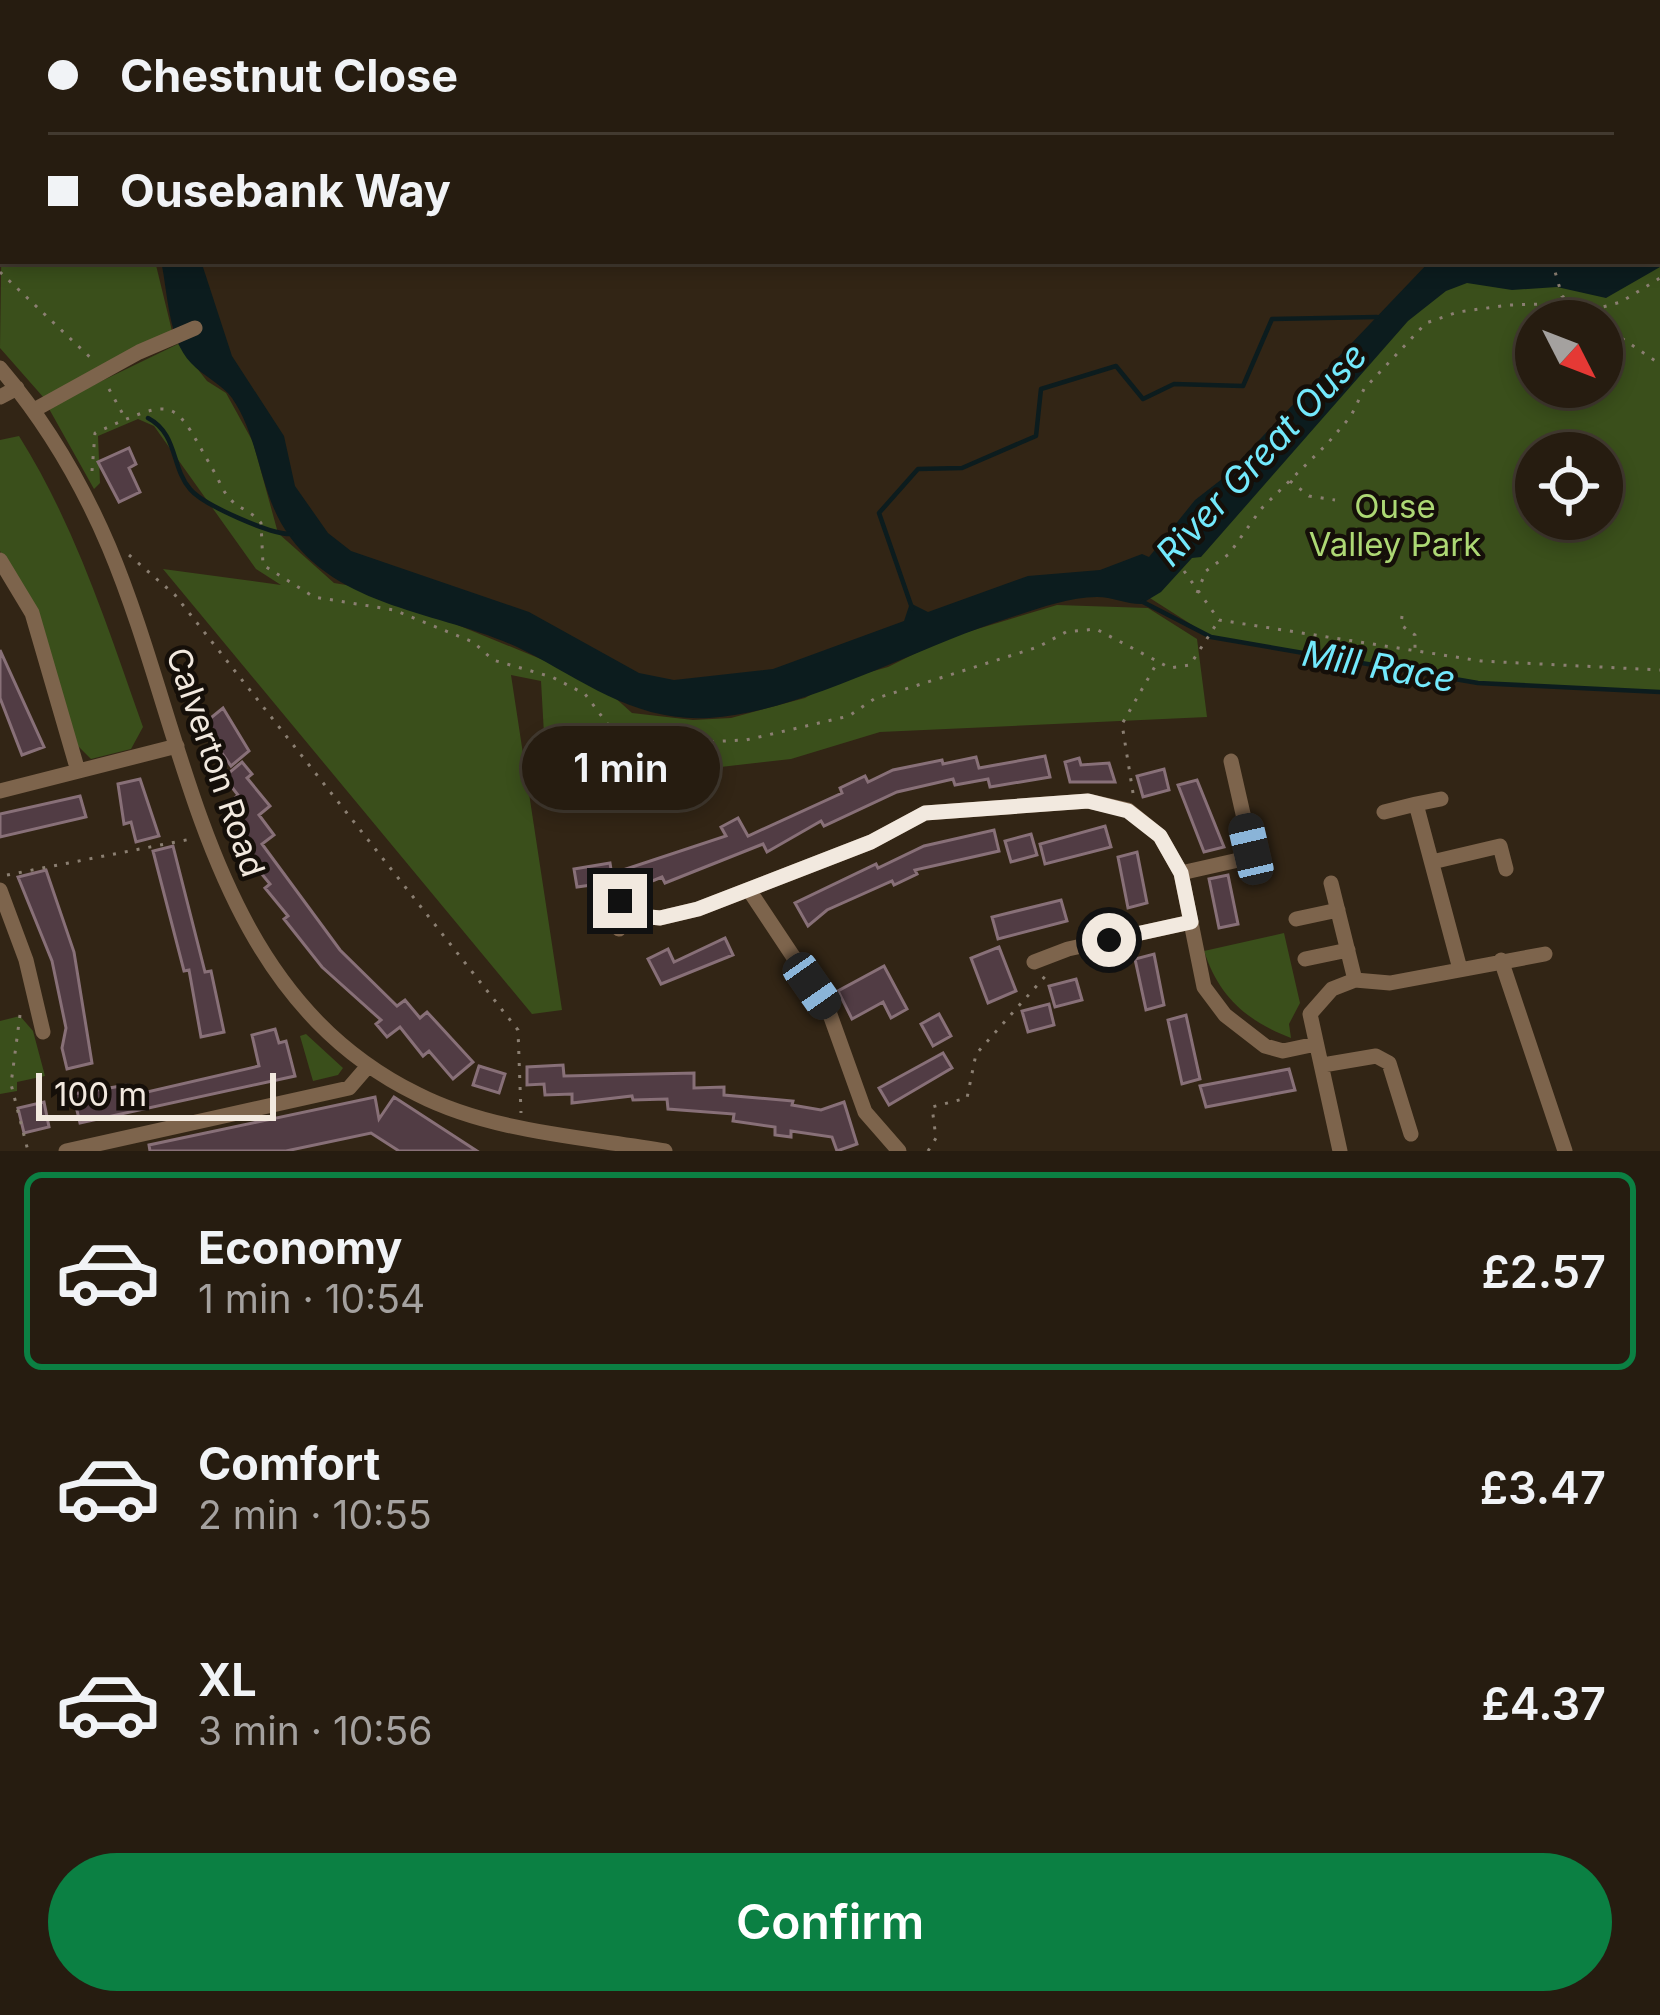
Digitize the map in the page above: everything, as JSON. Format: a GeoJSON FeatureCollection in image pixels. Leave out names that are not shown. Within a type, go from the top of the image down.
{"type":"FeatureCollection","features":[{"type":"Feature","properties":{"kind":"street"},"geometry":{"type":"LineString","coordinates":[[34,410],[100,372],[195,328]]}},
{"type":"Feature","properties":{"kind":"street","name":"Calverton Road"},"geometry":{"type":"LineString","coordinates":[[0,368],[34,410],[101,530],[227,893],[269,967],[317,1024],[368,1066],[419,1096],[528,1128],[665,1151]]}},
{"type":"Feature","properties":{"kind":"street"},"geometry":{"type":"LineString","coordinates":[[0,398],[17,388]]}},
{"type":"Feature","properties":{"kind":"street"},"geometry":{"type":"LineString","coordinates":[[0,560],[32,613],[78,771]]}},
{"type":"Feature","properties":{"kind":"street"},"geometry":{"type":"LineString","coordinates":[[0,791],[177,746]]}},
{"type":"Feature","properties":{"kind":"street"},"geometry":{"type":"LineString","coordinates":[[1181,873],[1243,859],[1251,849],[1231,760]]}},
{"type":"Feature","properties":{"kind":"street"},"geometry":{"type":"LineString","coordinates":[[1384,812],[1441,799]]}},
{"type":"Feature","properties":{"kind":"street"},"geometry":{"type":"LineString","coordinates":[[620,915],[660,918],[749,890],[871,842],[925,813],[1088,801],[1128,811],[1160,836],[1181,873],[1204,987],[1225,1015],[1265,1046],[1282,1052],[1316,1044]]}},
{"type":"Feature","properties":{"kind":"street"},"geometry":{"type":"LineString","coordinates":[[1416,805],[1460,969]]}},
{"type":"Feature","properties":{"kind":"street"},"geometry":{"type":"LineString","coordinates":[[1432,862],[1500,846],[1506,868]]}},
{"type":"Feature","properties":{"kind":"street"},"geometry":{"type":"LineString","coordinates":[[1331,883],[1355,980]]}},
{"type":"Feature","properties":{"kind":"street"},"geometry":{"type":"LineString","coordinates":[[0,890],[18,937],[43,1032]]}},
{"type":"Feature","properties":{"kind":"street"},"geometry":{"type":"LineString","coordinates":[[749,890],[828,1009],[865,1112],[899,1151]]}},
{"type":"Feature","properties":{"kind":"street"},"geometry":{"type":"LineString","coordinates":[[1296,919],[1338,910]]}},
{"type":"Feature","properties":{"kind":"street"},"geometry":{"type":"LineString","coordinates":[[1034,962],[1068,949],[1191,922]]}},
{"type":"Feature","properties":{"kind":"street"},"geometry":{"type":"LineString","coordinates":[[0,940],[18,937]]}},
{"type":"Feature","properties":{"kind":"street"},"geometry":{"type":"LineString","coordinates":[[1305,959],[1348,950]]}},
{"type":"Feature","properties":{"kind":"street"},"geometry":{"type":"LineString","coordinates":[[1340,1151],[1310,1014],[1332,989],[1355,980],[1390,983],[1545,954]]}},
{"type":"Feature","properties":{"kind":"street"},"geometry":{"type":"LineString","coordinates":[[1502,961],[1529,1054],[1543,1076],[1565,1151]]}},
{"type":"Feature","properties":{"kind":"street"},"geometry":{"type":"LineString","coordinates":[[20,1016],[39,1011]]}},
{"type":"Feature","properties":{"kind":"street"},"geometry":{"type":"LineString","coordinates":[[1322,1065],[1376,1057],[1389,1063],[1411,1134]]}},
{"type":"Feature","properties":{"kind":"street"},"geometry":{"type":"LineString","coordinates":[[66,1151],[350,1088],[368,1066]]}},
{"type":"Feature","properties":{"kind":"street"},"geometry":{"type":"LineString","coordinates":[[528,1128],[532,1150]]}},
{"type":"Feature","properties":{"kind":"path"},"geometry":{"type":"LineString","coordinates":[[1553,264],[1567,300]]}},
{"type":"Feature","properties":{"kind":"path"},"geometry":{"type":"LineString","coordinates":[[0,272],[88,352],[126,419]]}},
{"type":"Feature","properties":{"kind":"path"},"geometry":{"type":"LineString","coordinates":[[1623,301],[1660,278]]}},
{"type":"Feature","properties":{"kind":"path"},"geometry":{"type":"LineString","coordinates":[[1197,593],[1206,571],[1229,554],[1288,480],[1327,444],[1351,416],[1364,389],[1426,323],[1458,312],[1515,306]]}},
{"type":"Feature","properties":{"kind":"path"},"geometry":{"type":"LineString","coordinates":[[1623,339],[1660,364]]}},
{"type":"Feature","properties":{"kind":"path"},"geometry":{"type":"LineString","coordinates":[[85,495],[95,434],[168,407],[184,416],[230,500],[261,523],[263,565],[314,597],[394,610],[473,642],[493,660],[585,694],[609,726],[636,737],[678,743],[746,740],[849,716],[874,699],[1038,647],[1066,632],[1096,629],[1170,668],[1190,665],[1203,652],[1220,620]]}},
{"type":"Feature","properties":{"kind":"path"},"geometry":{"type":"LineString","coordinates":[[1288,480],[1309,496],[1335,500]]}},
{"type":"Feature","properties":{"kind":"path"},"geometry":{"type":"LineString","coordinates":[[101,530],[175,595],[518,1030],[528,1128]]}},
{"type":"Feature","properties":{"kind":"path"},"geometry":{"type":"LineString","coordinates":[[1184,571],[1220,620],[1414,652],[1556,667],[1660,670]]}},
{"type":"Feature","properties":{"kind":"path"},"geometry":{"type":"LineString","coordinates":[[1402,616],[1401,625],[1415,635],[1414,652]]}},
{"type":"Feature","properties":{"kind":"path"},"geometry":{"type":"LineString","coordinates":[[1128,811],[1133,799],[1131,763],[1122,724],[1158,662]]}},
{"type":"Feature","properties":{"kind":"path"},"geometry":{"type":"LineString","coordinates":[[0,877],[205,836]]}},
{"type":"Feature","properties":{"kind":"path"},"geometry":{"type":"LineString","coordinates":[[928,1151],[936,1138],[932,1107],[967,1098],[976,1054],[1068,949]]}},
{"type":"Feature","properties":{"kind":"path"},"geometry":{"type":"LineString","coordinates":[[20,1016],[11,1084],[28,1151]]}},
{"type":"Feature","properties":{"kind":"green space"},"geometry":{"type":"Polygon","coordinates":[[[1,264],[156,264],[172,331],[44,398],[0,348],[1,264]]]}},
{"type":"Feature","properties":{"kind":"green space","name":"Ouse Valley Park"},"geometry":{"type":"Polygon","coordinates":[[[1459,264],[1553,270],[1660,264],[1660,692],[1478,683],[1211,637],[1142,593],[1459,264]]]}},
{"type":"Feature","properties":{"kind":"green space"},"geometry":{"type":"Polygon","coordinates":[[[178,344],[207,381],[226,393],[253,442],[278,533],[334,583],[370,589],[565,669],[602,686],[632,713],[693,720],[731,718],[805,698],[831,683],[888,667],[944,639],[1057,605],[1148,608],[1197,639],[1207,717],[880,732],[791,759],[547,787],[541,681],[511,675],[562,1010],[532,1014],[163,569],[281,585],[256,569],[154,426],[138,419],[98,436],[100,483],[94,489],[48,407],[178,344]]]}},
{"type":"Feature","properties":{"kind":"green space"},"geometry":{"type":"Polygon","coordinates":[[[19,436],[74,541],[143,727],[131,749],[91,759],[74,742],[32,611],[0,551],[0,440],[19,436]]]}},
{"type":"Feature","properties":{"kind":"green space"},"geometry":{"type":"Polygon","coordinates":[[[1284,933],[1300,1003],[1289,1024],[1291,1038],[1261,1024],[1237,1005],[1218,982],[1204,951],[1284,933]]]}},
{"type":"Feature","properties":{"kind":"green space"},"geometry":{"type":"Polygon","coordinates":[[[20,1016],[33,1031],[45,1076],[17,1082],[17,1091],[0,1094],[0,1021],[20,1016]]]}},
{"type":"Feature","properties":{"kind":"green space"},"geometry":{"type":"Polygon","coordinates":[[[306,1034],[343,1068],[338,1075],[313,1081],[300,1036],[306,1034]]]}},
{"type":"Feature","properties":{"kind":"water","name":"River Great Ouse"},"geometry":{"type":"Polygon","coordinates":[[[162,264],[202,264],[232,356],[284,436],[295,486],[328,533],[351,551],[529,612],[639,673],[674,680],[773,669],[904,621],[910,603],[928,612],[1028,576],[1100,570],[1142,554],[1149,557],[1195,500],[1222,479],[1427,264],[1660,264],[1606,298],[1557,287],[1512,290],[1467,283],[1446,291],[1408,321],[1201,557],[1192,558],[1161,592],[1141,604],[1097,597],[1053,604],[783,704],[709,718],[682,718],[634,707],[494,637],[392,605],[329,575],[281,523],[248,428],[232,398],[183,353],[173,329],[162,264]]]}},
{"type":"Feature","properties":{"kind":"building"},"geometry":{"type":"Polygon","coordinates":[[[129,448],[136,464],[129,468],[140,492],[119,502],[98,462],[129,448]]]}},
{"type":"Feature","properties":{"kind":"building"},"geometry":{"type":"Polygon","coordinates":[[[0,650],[44,747],[22,755],[0,698],[0,650]]]}},
{"type":"Feature","properties":{"kind":"building"},"geometry":{"type":"Polygon","coordinates":[[[223,708],[249,751],[231,766],[202,725],[223,708]]]}},
{"type":"Feature","properties":{"kind":"building"},"geometry":{"type":"Polygon","coordinates":[[[1045,756],[1050,777],[990,787],[988,779],[955,785],[953,779],[897,792],[824,826],[821,821],[767,852],[763,844],[665,883],[662,877],[630,890],[623,870],[726,836],[721,827],[738,818],[748,836],[842,793],[840,788],[865,776],[868,782],[893,770],[942,760],[943,764],[976,757],[979,768],[1045,756]]]}},
{"type":"Feature","properties":{"kind":"building"},"geometry":{"type":"Polygon","coordinates":[[[1079,758],[1081,765],[1109,763],[1115,782],[1070,782],[1065,762],[1079,758]]]}},
{"type":"Feature","properties":{"kind":"building"},"geometry":{"type":"Polygon","coordinates":[[[242,762],[252,774],[247,778],[270,806],[259,815],[274,835],[262,844],[340,950],[397,1006],[405,1000],[420,1018],[427,1012],[473,1062],[453,1079],[429,1051],[423,1056],[400,1027],[387,1037],[376,1024],[381,1020],[322,967],[284,919],[288,916],[265,888],[270,884],[237,834],[247,827],[229,803],[238,795],[224,777],[242,762]]]}},
{"type":"Feature","properties":{"kind":"building"},"geometry":{"type":"Polygon","coordinates":[[[1164,769],[1169,790],[1143,797],[1137,776],[1164,769]]]}},
{"type":"Feature","properties":{"kind":"building"},"geometry":{"type":"Polygon","coordinates":[[[140,779],[159,836],[136,842],[131,822],[124,824],[118,784],[140,779]]]}},
{"type":"Feature","properties":{"kind":"building"},"geometry":{"type":"Polygon","coordinates":[[[1197,780],[1224,847],[1204,852],[1178,785],[1197,780]]]}},
{"type":"Feature","properties":{"kind":"building"},"geometry":{"type":"Polygon","coordinates":[[[80,796],[86,817],[0,837],[0,814],[80,796]]]}},
{"type":"Feature","properties":{"kind":"building"},"geometry":{"type":"Polygon","coordinates":[[[1105,826],[1111,847],[1045,864],[1040,844],[1105,826]]]}},
{"type":"Feature","properties":{"kind":"building"},"geometry":{"type":"Polygon","coordinates":[[[994,830],[999,851],[915,870],[917,874],[894,885],[892,881],[827,910],[808,926],[795,903],[924,846],[994,830]]]}},
{"type":"Feature","properties":{"kind":"building"},"geometry":{"type":"Polygon","coordinates":[[[1031,834],[1037,855],[1011,862],[1005,841],[1031,834]]]}},
{"type":"Feature","properties":{"kind":"building"},"geometry":{"type":"Polygon","coordinates":[[[173,846],[224,1032],[201,1037],[189,970],[184,971],[153,851],[173,846]]]}},
{"type":"Feature","properties":{"kind":"building"},"geometry":{"type":"Polygon","coordinates":[[[1137,852],[1147,903],[1128,908],[1118,857],[1137,852]]]}},
{"type":"Feature","properties":{"kind":"building"},"geometry":{"type":"Polygon","coordinates":[[[610,863],[613,882],[577,887],[574,869],[610,863]]]}},
{"type":"Feature","properties":{"kind":"building"},"geometry":{"type":"Polygon","coordinates":[[[46,870],[74,952],[92,1063],[67,1069],[62,1048],[66,1028],[52,961],[18,877],[46,870]]]}},
{"type":"Feature","properties":{"kind":"building"},"geometry":{"type":"Polygon","coordinates":[[[1228,875],[1238,924],[1219,928],[1209,879],[1228,875]]]}},
{"type":"Feature","properties":{"kind":"building"},"geometry":{"type":"Polygon","coordinates":[[[1061,900],[1067,921],[998,939],[992,917],[1061,900]]]}},
{"type":"Feature","properties":{"kind":"building"},"geometry":{"type":"Polygon","coordinates":[[[725,938],[733,955],[661,984],[648,959],[668,949],[674,962],[725,938]]]}},
{"type":"Feature","properties":{"kind":"building"},"geometry":{"type":"Polygon","coordinates":[[[999,947],[1016,991],[988,1003],[971,958],[999,947]]]}},
{"type":"Feature","properties":{"kind":"building"},"geometry":{"type":"Polygon","coordinates":[[[1154,954],[1164,1005],[1146,1010],[1135,959],[1154,954]]]}},
{"type":"Feature","properties":{"kind":"building"},"geometry":{"type":"Polygon","coordinates":[[[884,966],[907,1009],[891,1018],[883,1002],[852,1019],[838,991],[884,966]]]}},
{"type":"Feature","properties":{"kind":"building"},"geometry":{"type":"Polygon","coordinates":[[[1076,979],[1082,1000],[1055,1007],[1049,986],[1076,979]]]}},
{"type":"Feature","properties":{"kind":"building"},"geometry":{"type":"Polygon","coordinates":[[[1049,1004],[1054,1025],[1028,1032],[1022,1011],[1049,1004]]]}},
{"type":"Feature","properties":{"kind":"building"},"geometry":{"type":"Polygon","coordinates":[[[939,1014],[951,1036],[933,1046],[921,1024],[939,1014]]]}},
{"type":"Feature","properties":{"kind":"building"},"geometry":{"type":"Polygon","coordinates":[[[1186,1015],[1200,1079],[1182,1084],[1168,1020],[1186,1015]]]}},
{"type":"Feature","properties":{"kind":"building"},"geometry":{"type":"Polygon","coordinates":[[[275,1029],[279,1043],[286,1041],[295,1076],[80,1123],[73,1094],[127,1085],[130,1096],[259,1066],[252,1035],[275,1029]]]}},
{"type":"Feature","properties":{"kind":"building"},"geometry":{"type":"Polygon","coordinates":[[[943,1053],[952,1068],[889,1105],[879,1088],[943,1053]]]}},
{"type":"Feature","properties":{"kind":"building"},"geometry":{"type":"Polygon","coordinates":[[[563,1065],[564,1076],[694,1073],[694,1088],[724,1087],[724,1095],[793,1101],[792,1105],[821,1110],[844,1102],[857,1144],[837,1151],[832,1137],[791,1131],[791,1137],[775,1135],[775,1127],[733,1121],[734,1114],[668,1109],[667,1099],[633,1100],[632,1096],[572,1103],[572,1094],[545,1095],[544,1084],[527,1085],[527,1067],[563,1065]]]}},
{"type":"Feature","properties":{"kind":"building"},"geometry":{"type":"Polygon","coordinates":[[[479,1066],[505,1074],[499,1093],[473,1085],[479,1066]]]}},
{"type":"Feature","properties":{"kind":"building"},"geometry":{"type":"Polygon","coordinates":[[[1289,1069],[1295,1090],[1206,1107],[1200,1086],[1289,1069]]]}},
{"type":"Feature","properties":{"kind":"building"},"geometry":{"type":"Polygon","coordinates":[[[375,1097],[379,1119],[394,1097],[477,1151],[399,1151],[371,1133],[286,1151],[150,1151],[149,1145],[375,1097]]]}},
{"type":"Feature","properties":{"kind":"building"},"geometry":{"type":"Polygon","coordinates":[[[44,1102],[49,1127],[24,1133],[18,1108],[44,1102]]]}},
{"type":"Feature","properties":{"kind":"waterway","name":"River Great Ouse"},"geometry":{"type":"LineString","coordinates":[[912,608],[879,513],[918,469],[962,468],[1036,436],[1041,389],[1116,366],[1143,399],[1174,384],[1243,386],[1272,319],[1377,317]]}},
{"type":"Feature","properties":{"kind":"waterway"},"geometry":{"type":"LineString","coordinates":[[148,418],[165,433],[184,480],[197,496],[254,524],[291,534]]}},
{"type":"Feature","properties":{"kind":"waterway","name":"Mill Race"},"geometry":{"type":"LineString","coordinates":[[1143,602],[1211,637],[1478,683],[1660,692]]}},
{"type":"Feature","properties":{"kind":"route"},"geometry":{"type":"LineString","coordinates":[[620,901],[620,914],[660,918],[698,909],[871,842],[925,813],[1088,801],[1128,811],[1160,836],[1181,873],[1191,922],[1109,940]]}}]}
